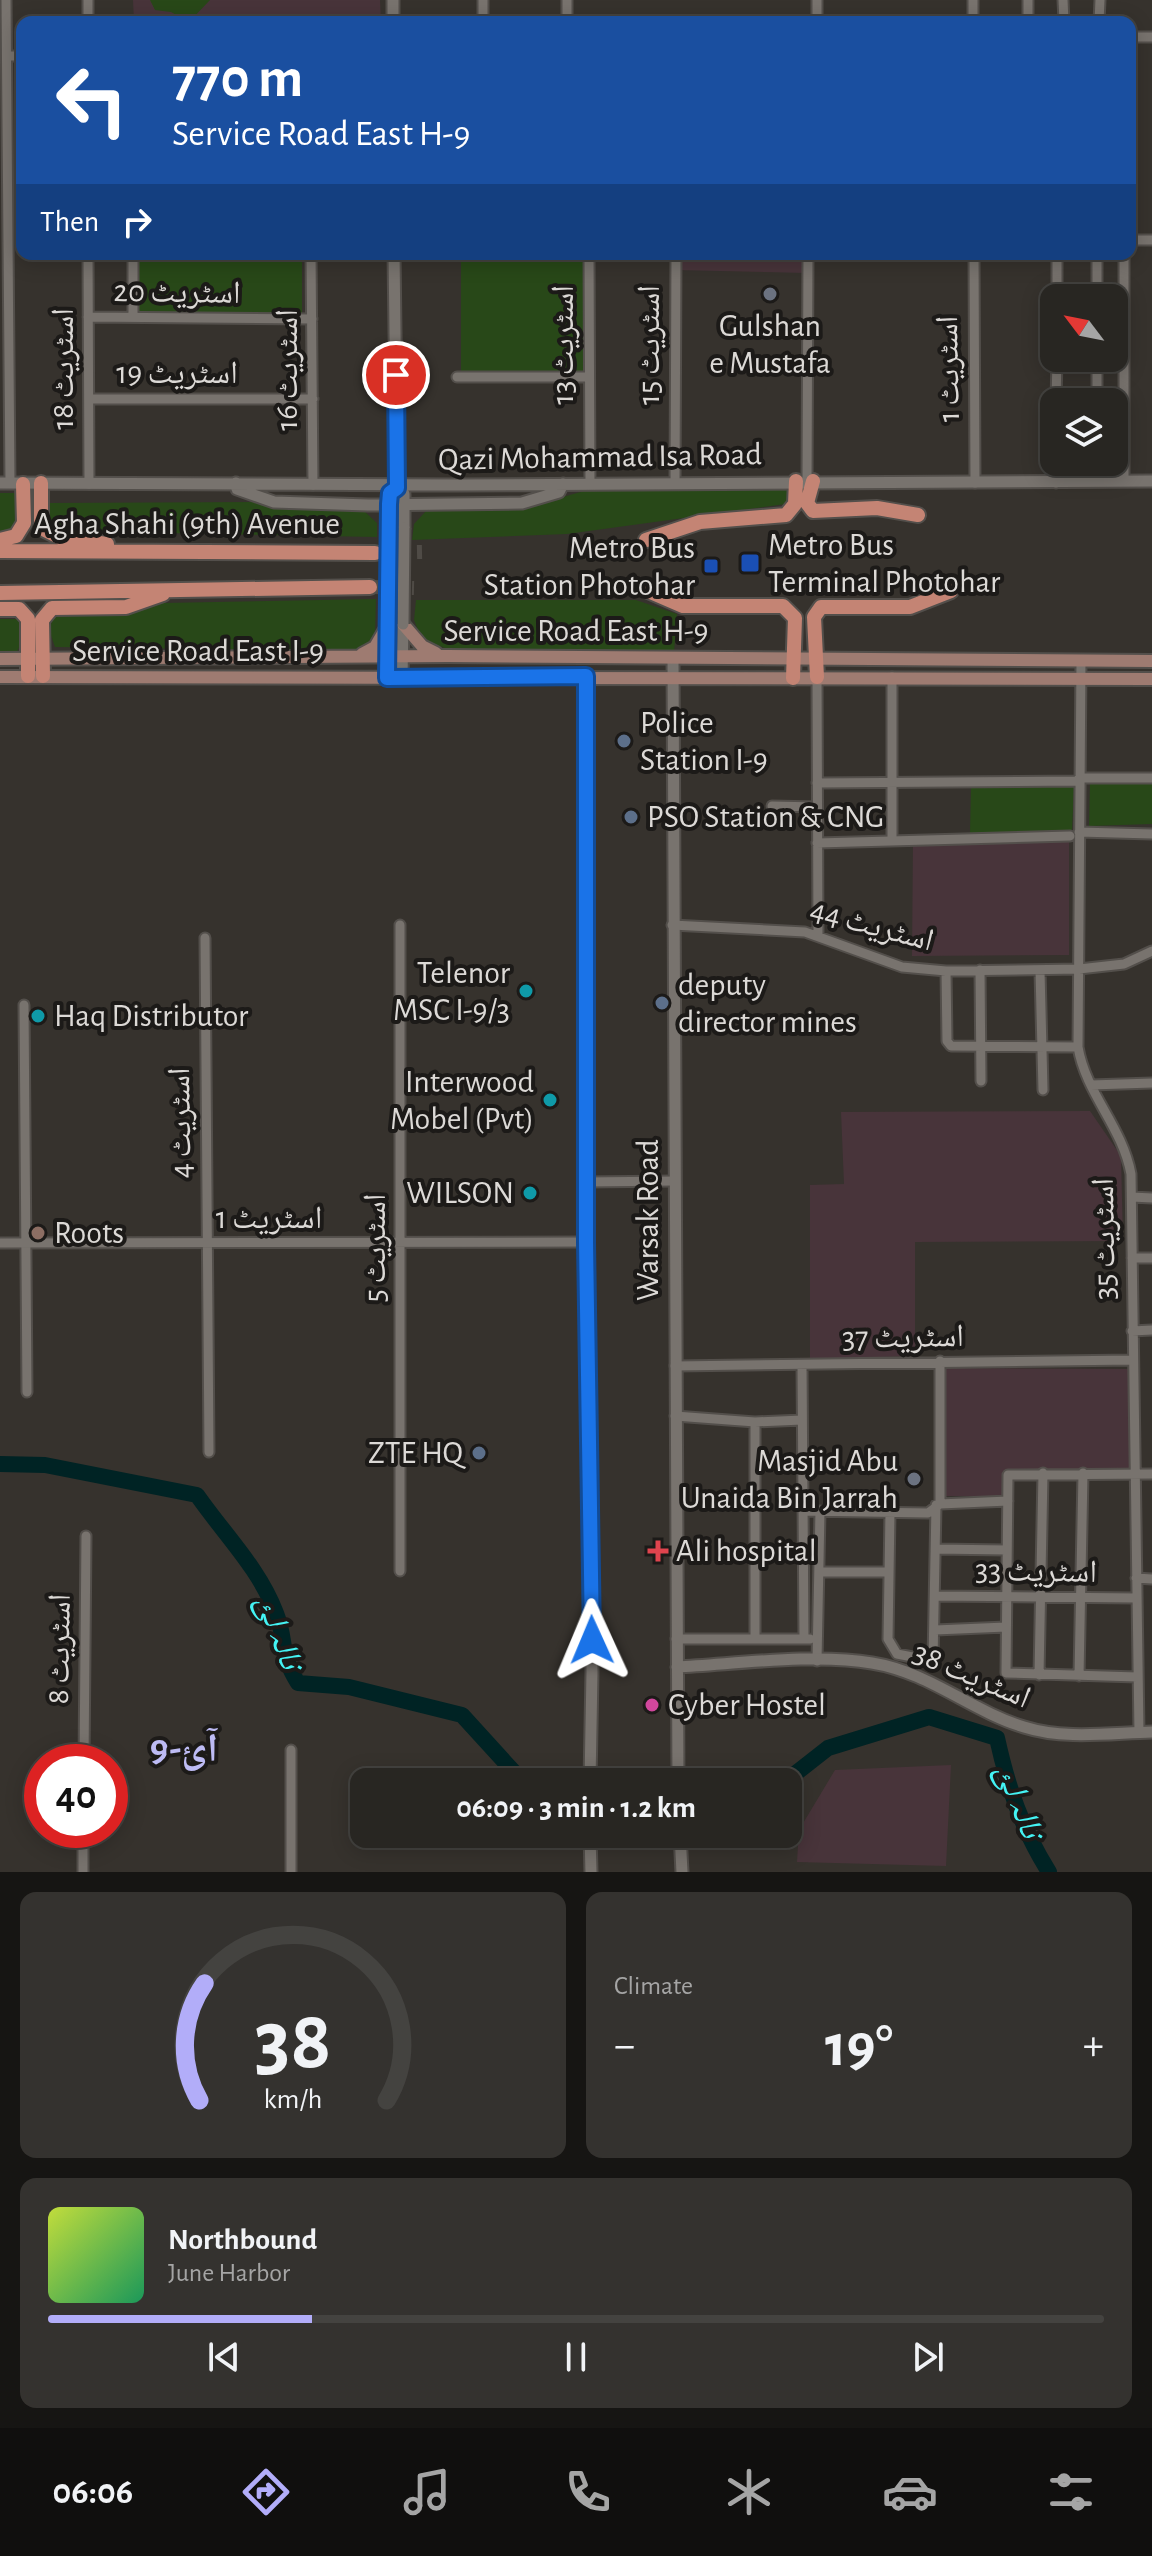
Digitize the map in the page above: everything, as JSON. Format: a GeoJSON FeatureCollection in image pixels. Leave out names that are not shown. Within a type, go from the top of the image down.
{"type":"FeatureCollection","features":[{"type":"Feature","properties":{"kind":"main road"},"geometry":{"type":"LineString","coordinates":[[805,481],[807,503],[813,511],[877,508],[918,515]]}},
{"type":"Feature","properties":{"kind":"main road"},"geometry":{"type":"LineString","coordinates":[[646,540],[700,522],[786,515],[795,504],[805,481]]}},
{"type":"Feature","properties":{"kind":"main road"},"geometry":{"type":"LineString","coordinates":[[0,540],[16,536],[24,523],[11,483]]}},
{"type":"Feature","properties":{"kind":"main road"},"geometry":{"type":"LineString","coordinates":[[41,483],[41,520],[45,530],[61,538],[152,549]]}},
{"type":"Feature","properties":{"kind":"main road","name":"Agha Shahi (9th) Avenue"},"geometry":{"type":"LineString","coordinates":[[0,551],[41,554],[152,549],[375,553]]}},
{"type":"Feature","properties":{"kind":"main road","name":"Agha Shahi (9th) Avenue"},"geometry":{"type":"LineString","coordinates":[[0,593],[370,587]]}},
{"type":"Feature","properties":{"kind":"main road"},"geometry":{"type":"LineString","coordinates":[[28,676],[35,659],[42,620],[52,608],[126,607],[174,590]]}},
{"type":"Feature","properties":{"kind":"main road"},"geometry":{"type":"LineString","coordinates":[[646,590],[683,606],[783,606],[795,618],[793,678]]}},
{"type":"Feature","properties":{"kind":"main road"},"geometry":{"type":"LineString","coordinates":[[817,677],[814,617],[821,607],[910,607],[951,591]]}},
{"type":"Feature","properties":{"kind":"main road"},"geometry":{"type":"LineString","coordinates":[[0,609],[19,609],[28,619],[35,659],[43,676]]}},
{"type":"Feature","properties":{"kind":"main road"},"geometry":{"type":"LineString","coordinates":[[351,657],[375,647],[389,623]]}},
{"type":"Feature","properties":{"kind":"main road"},"geometry":{"type":"LineString","coordinates":[[403,624],[422,646],[448,656]]}},
{"type":"Feature","properties":{"kind":"main road","name":"Service Road East H-9"},"geometry":{"type":"LineString","coordinates":[[0,659],[448,656],[1152,661]]}},
{"type":"Feature","properties":{"kind":"main road"},"geometry":{"type":"LineString","coordinates":[[981,659],[981,677]]}},
{"type":"Feature","properties":{"kind":"main road","name":"Service Road East I-9"},"geometry":{"type":"LineString","coordinates":[[0,677],[395,678]]}},
{"type":"Feature","properties":{"kind":"main road","name":"Service Road East H-9"},"geometry":{"type":"LineString","coordinates":[[395,678],[1152,679]]}},
{"type":"Feature","properties":{"kind":"street"},"geometry":{"type":"LineString","coordinates":[[6,0],[4,141],[11,483]]}},
{"type":"Feature","properties":{"kind":"street"},"geometry":{"type":"LineString","coordinates":[[7,56],[16,56]]}},
{"type":"Feature","properties":{"kind":"street","name":"اسٹریٹ 18"},"geometry":{"type":"LineString","coordinates":[[88,260],[89,484]]}},
{"type":"Feature","properties":{"kind":"street"},"geometry":{"type":"LineString","coordinates":[[133,260],[133,317]]}},
{"type":"Feature","properties":{"kind":"street","name":"اسٹریٹ 16"},"geometry":{"type":"LineString","coordinates":[[311,260],[313,485]]}},
{"type":"Feature","properties":{"kind":"street"},"geometry":{"type":"LineString","coordinates":[[394,260],[397,486],[404,494],[403,656],[395,678]]}},
{"type":"Feature","properties":{"kind":"street","name":"اسٹریٹ 13"},"geometry":{"type":"LineString","coordinates":[[589,260],[590,484]]}},
{"type":"Feature","properties":{"kind":"street","name":"اسٹریٹ 15"},"geometry":{"type":"LineString","coordinates":[[675,484],[676,260]]}},
{"type":"Feature","properties":{"kind":"street"},"geometry":{"type":"LineString","coordinates":[[805,481],[808,260]]}},
{"type":"Feature","properties":{"kind":"street","name":"اسٹریٹ 1"},"geometry":{"type":"LineString","coordinates":[[974,260],[975,483]]}},
{"type":"Feature","properties":{"kind":"street"},"geometry":{"type":"LineString","coordinates":[[1057,260],[1057,284]]}},
{"type":"Feature","properties":{"kind":"street"},"geometry":{"type":"LineString","coordinates":[[1097,260],[1097,284]]}},
{"type":"Feature","properties":{"kind":"street"},"geometry":{"type":"LineString","coordinates":[[1124,260],[1124,481]]}},
{"type":"Feature","properties":{"kind":"street","name":"اسٹریٹ 20"},"geometry":{"type":"LineString","coordinates":[[88,317],[312,319]]}},
{"type":"Feature","properties":{"kind":"street"},"geometry":{"type":"LineString","coordinates":[[457,377],[589,377]]}},
{"type":"Feature","properties":{"kind":"street","name":"اسٹریٹ 19"},"geometry":{"type":"LineString","coordinates":[[89,399],[313,399]]}},
{"type":"Feature","properties":{"kind":"street"},"geometry":{"type":"LineString","coordinates":[[1056,476],[1056,483]]}},
{"type":"Feature","properties":{"kind":"street"},"geometry":{"type":"LineString","coordinates":[[1097,476],[1097,481]]}},
{"type":"Feature","properties":{"kind":"street","name":"Qazi Mohammad Isa Road"},"geometry":{"type":"LineString","coordinates":[[11,483],[397,486],[1152,481]]}},
{"type":"Feature","properties":{"kind":"street"},"geometry":{"type":"LineString","coordinates":[[236,483],[237,489],[274,502],[389,504],[522,503],[559,492],[563,484]]}},
{"type":"Feature","properties":{"kind":"street"},"geometry":{"type":"LineString","coordinates":[[395,678],[388,656],[389,504],[390,493],[397,486]]}},
{"type":"Feature","properties":{"kind":"street","name":"Warsak Road"},"geometry":{"type":"LineString","coordinates":[[673,658],[677,1768]]}},
{"type":"Feature","properties":{"kind":"street","name":"اسٹریٹ 35"},"geometry":{"type":"LineString","coordinates":[[1081,661],[1079,780],[1074,834],[1079,969],[1078,1047],[1083,1075],[1126,1149],[1132,1197],[1139,1733]]}},
{"type":"Feature","properties":{"kind":"street"},"geometry":{"type":"LineString","coordinates":[[586,676],[590,1768]]}},
{"type":"Feature","properties":{"kind":"street"},"geometry":{"type":"LineString","coordinates":[[817,677],[818,935]]}},
{"type":"Feature","properties":{"kind":"street"},"geometry":{"type":"LineString","coordinates":[[892,677],[892,840]]}},
{"type":"Feature","properties":{"kind":"street"},"geometry":{"type":"LineString","coordinates":[[817,783],[1152,778]]}},
{"type":"Feature","properties":{"kind":"street"},"geometry":{"type":"LineString","coordinates":[[772,806],[817,807]]}},
{"type":"Feature","properties":{"kind":"street"},"geometry":{"type":"LineString","coordinates":[[817,843],[1152,834]]}},
{"type":"Feature","properties":{"kind":"street","name":"اسٹریٹ 5"},"geometry":{"type":"LineString","coordinates":[[400,925],[400,1571]]}},
{"type":"Feature","properties":{"kind":"street","name":"اسٹریٹ 44"},"geometry":{"type":"LineString","coordinates":[[672,925],[766,927],[818,935],[902,967],[946,971],[1079,969],[1124,964],[1152,951]]}},
{"type":"Feature","properties":{"kind":"street","name":"اسٹریٹ 4"},"geometry":{"type":"LineString","coordinates":[[205,938],[209,1452]]}},
{"type":"Feature","properties":{"kind":"street"},"geometry":{"type":"LineString","coordinates":[[980,970],[981,1081]]}},
{"type":"Feature","properties":{"kind":"street"},"geometry":{"type":"LineString","coordinates":[[946,971],[949,1044],[954,1048],[1078,1047]]}},
{"type":"Feature","properties":{"kind":"street"},"geometry":{"type":"LineString","coordinates":[[1040,971],[1043,1090]]}},
{"type":"Feature","properties":{"kind":"street"},"geometry":{"type":"LineString","coordinates":[[24,1005],[27,1392]]}},
{"type":"Feature","properties":{"kind":"street"},"geometry":{"type":"LineString","coordinates":[[1091,1085],[1152,1083]]}},
{"type":"Feature","properties":{"kind":"street"},"geometry":{"type":"LineString","coordinates":[[586,1182],[674,1181]]}},
{"type":"Feature","properties":{"kind":"street"},"geometry":{"type":"LineString","coordinates":[[1132,1197],[1152,1198]]}},
{"type":"Feature","properties":{"kind":"street","name":"اسٹریٹ 1"},"geometry":{"type":"LineString","coordinates":[[0,1243],[586,1242]]}},
{"type":"Feature","properties":{"kind":"street"},"geometry":{"type":"LineString","coordinates":[[1132,1258],[1152,1258]]}},
{"type":"Feature","properties":{"kind":"street"},"geometry":{"type":"LineString","coordinates":[[1132,1331],[1152,1330]]}},
{"type":"Feature","properties":{"kind":"street","name":"اسٹریٹ 37"},"geometry":{"type":"LineString","coordinates":[[675,1366],[1132,1360]]}},
{"type":"Feature","properties":{"kind":"street"},"geometry":{"type":"LineString","coordinates":[[890,1512],[888,1639],[893,1651],[933,1661],[940,1361]]}},
{"type":"Feature","properties":{"kind":"street"},"geometry":{"type":"LineString","coordinates":[[802,1365],[804,1639]]}},
{"type":"Feature","properties":{"kind":"street"},"geometry":{"type":"LineString","coordinates":[[675,1416],[755,1422],[802,1420]]}},
{"type":"Feature","properties":{"kind":"street"},"geometry":{"type":"LineString","coordinates":[[755,1422],[755,1639]]}},
{"type":"Feature","properties":{"kind":"street"},"geometry":{"type":"LineString","coordinates":[[1137,1677],[1006,1673],[1009,1473],[1152,1474]]}},
{"type":"Feature","properties":{"kind":"street"},"geometry":{"type":"LineString","coordinates":[[1039,1675],[1043,1473]]}},
{"type":"Feature","properties":{"kind":"street"},"geometry":{"type":"LineString","coordinates":[[1079,1676],[1083,1473]]}},
{"type":"Feature","properties":{"kind":"street"},"geometry":{"type":"LineString","coordinates":[[805,1511],[928,1513],[938,1505],[1008,1501]]}},
{"type":"Feature","properties":{"kind":"street"},"geometry":{"type":"LineString","coordinates":[[817,1661],[820,1511]]}},
{"type":"Feature","properties":{"kind":"street","name":"اسٹریٹ 8"},"geometry":{"type":"LineString","coordinates":[[84,1744],[86,1536]]}},
{"type":"Feature","properties":{"kind":"street"},"geometry":{"type":"LineString","coordinates":[[936,1549],[1007,1550]]}},
{"type":"Feature","properties":{"kind":"street"},"geometry":{"type":"LineString","coordinates":[[819,1572],[889,1572]]}},
{"type":"Feature","properties":{"kind":"street"},"geometry":{"type":"LineString","coordinates":[[1136,1578],[1152,1579]]}},
{"type":"Feature","properties":{"kind":"street","name":"اسٹریٹ 33"},"geometry":{"type":"LineString","coordinates":[[935,1596],[1136,1598]]}},
{"type":"Feature","properties":{"kind":"street"},"geometry":{"type":"LineString","coordinates":[[935,1630],[1006,1627]]}},
{"type":"Feature","properties":{"kind":"street"},"geometry":{"type":"LineString","coordinates":[[676,1639],[818,1640]]}},
{"type":"Feature","properties":{"kind":"street","name":"اسٹریٹ 38"},"geometry":{"type":"LineString","coordinates":[[677,1667],[817,1661],[873,1663],[927,1679],[1025,1728],[1077,1735],[1152,1732]]}},
{"type":"Feature","properties":{"kind":"street"},"geometry":{"type":"LineString","coordinates":[[291,1750],[291,1872]]}},
{"type":"Feature","properties":{"kind":"street"},"geometry":{"type":"LineString","coordinates":[[83,1848],[83,1872]]}},
{"type":"Feature","properties":{"kind":"street"},"geometry":{"type":"LineString","coordinates":[[590,1848],[591,1872]]}},
{"type":"Feature","properties":{"kind":"street"},"geometry":{"type":"LineString","coordinates":[[681,1848],[682,1872]]}},
{"type":"Feature","properties":{"kind":"shaded area"},"geometry":{"type":"Polygon","coordinates":[[[133,0],[380,0],[381,16],[134,16],[133,0]]]}},
{"type":"Feature","properties":{"kind":"shaded area"},"geometry":{"type":"Polygon","coordinates":[[[676,260],[808,260],[808,273],[675,270],[676,260]]]}},
{"type":"Feature","properties":{"kind":"shaded area"},"geometry":{"type":"Polygon","coordinates":[[[913,839],[1069,839],[1069,955],[912,956],[913,839]]]}},
{"type":"Feature","properties":{"kind":"shaded area"},"geometry":{"type":"Polygon","coordinates":[[[1090,1111],[1121,1156],[1123,1241],[915,1242],[915,1356],[810,1359],[810,1185],[844,1184],[841,1112],[1090,1111]]]}},
{"type":"Feature","properties":{"kind":"shaded area"},"geometry":{"type":"Polygon","coordinates":[[[940,1368],[1129,1369],[1131,1469],[1009,1470],[1006,1496],[939,1496],[940,1368]]]}},
{"type":"Feature","properties":{"kind":"shaded area"},"geometry":{"type":"Polygon","coordinates":[[[951,1765],[946,1866],[797,1862],[798,1848],[802,1848],[802,1825],[835,1770],[951,1765]]]}},
{"type":"Feature","properties":{"kind":"green space"},"geometry":{"type":"Polygon","coordinates":[[[150,0],[210,0],[195,16],[178,16],[155,10],[150,0]]]}},
{"type":"Feature","properties":{"kind":"green space"},"geometry":{"type":"Polygon","coordinates":[[[136,260],[302,260],[302,313],[136,313],[136,260]]]}},
{"type":"Feature","properties":{"kind":"green space"},"geometry":{"type":"Polygon","coordinates":[[[461,260],[584,260],[585,374],[461,373],[461,260]]]}},
{"type":"Feature","properties":{"kind":"green space"},"geometry":{"type":"Polygon","coordinates":[[[790,488],[786,504],[567,534],[412,540],[414,524],[426,511],[524,508],[584,491],[790,488]]]}},
{"type":"Feature","properties":{"kind":"green space"},"geometry":{"type":"Polygon","coordinates":[[[0,493],[16,493],[21,497],[22,519],[10,533],[0,534],[0,493]]]}},
{"type":"Feature","properties":{"kind":"green space"},"geometry":{"type":"Polygon","coordinates":[[[254,502],[363,510],[377,523],[377,537],[62,531],[47,519],[49,503],[254,502]]]}},
{"type":"Feature","properties":{"kind":"green space"},"geometry":{"type":"Polygon","coordinates":[[[376,599],[375,635],[360,651],[55,647],[49,630],[54,616],[125,615],[163,603],[376,599]]]}},
{"type":"Feature","properties":{"kind":"green space"},"geometry":{"type":"Polygon","coordinates":[[[416,600],[636,600],[677,614],[674,652],[448,649],[422,640],[414,620],[416,600]]]}},
{"type":"Feature","properties":{"kind":"green space"},"geometry":{"type":"Polygon","coordinates":[[[0,619],[21,619],[23,638],[17,652],[0,652],[0,619]]]}},
{"type":"Feature","properties":{"kind":"green space"},"geometry":{"type":"Polygon","coordinates":[[[1090,784],[1152,784],[1152,824],[1089,826],[1090,784]]]}},
{"type":"Feature","properties":{"kind":"green space"},"geometry":{"type":"Polygon","coordinates":[[[1074,786],[1072,831],[970,833],[971,787],[1074,786]]]}},
{"type":"Feature","properties":{"kind":"waterway","name":"نالہ لئ"},"geometry":{"type":"LineString","coordinates":[[0,1464],[45,1465],[197,1495],[251,1566],[269,1597],[279,1623],[288,1663],[298,1683],[349,1687],[462,1715],[510,1768]]}},
{"type":"Feature","properties":{"kind":"waterway","name":"نالہ لئ"},"geometry":{"type":"LineString","coordinates":[[802,1768],[828,1748],[929,1717],[997,1738],[1017,1808],[1049,1872]]}},
{"type":"Feature","properties":{"kind":"tunnel"},"geometry":{"type":"LineString","coordinates":[[375,553],[422,552]]}},
{"type":"Feature","properties":{"kind":"tunnel"},"geometry":{"type":"LineString","coordinates":[[370,587],[414,588]]}},
{"type":"Feature","properties":{"kind":"place","name":"Gulshan e Mustafa"},"geometry":{"type":"Point","coordinates":[770,294]}},
{"type":"Feature","properties":{"kind":"place","name":"Metro Bus Terminal Photohar"},"geometry":{"type":"Point","coordinates":[750,563]}},
{"type":"Feature","properties":{"kind":"place","name":"Metro Bus Station Photohar"},"geometry":{"type":"Point","coordinates":[711,566]}},
{"type":"Feature","properties":{"kind":"place","name":"Police Station I-9"},"geometry":{"type":"Point","coordinates":[624,741]}},
{"type":"Feature","properties":{"kind":"place","name":"PSO Station & CNG"},"geometry":{"type":"Point","coordinates":[631,817]}},
{"type":"Feature","properties":{"kind":"place","name":"Telenor MSC I-9/3"},"geometry":{"type":"Point","coordinates":[526,991]}},
{"type":"Feature","properties":{"kind":"place","name":"deputy director mines"},"geometry":{"type":"Point","coordinates":[662,1003]}},
{"type":"Feature","properties":{"kind":"place","name":"Haq Distributor"},"geometry":{"type":"Point","coordinates":[38,1016]}},
{"type":"Feature","properties":{"kind":"place","name":"Interwood Mobel (Pvt)"},"geometry":{"type":"Point","coordinates":[550,1100]}},
{"type":"Feature","properties":{"kind":"place","name":"WILSON"},"geometry":{"type":"Point","coordinates":[530,1193]}},
{"type":"Feature","properties":{"kind":"place","name":"Roots"},"geometry":{"type":"Point","coordinates":[38,1233]}},
{"type":"Feature","properties":{"kind":"place","name":"ZTE HQ"},"geometry":{"type":"Point","coordinates":[479,1453]}},
{"type":"Feature","properties":{"kind":"place","name":"Masjid Abu Unaida Bin Jarrah"},"geometry":{"type":"Point","coordinates":[914,1479]}},
{"type":"Feature","properties":{"kind":"place","name":"Ali hospital"},"geometry":{"type":"Point","coordinates":[658,1551]}},
{"type":"Feature","properties":{"kind":"place","name":"Cyber Hostel"},"geometry":{"type":"Point","coordinates":[652,1705]}},
{"type":"Feature","properties":{"kind":"district","name":"آئ-9"},"geometry":{"type":"Point","coordinates":[184,1749]}},
{"type":"Feature","properties":{"kind":"route"},"geometry":{"type":"LineString","coordinates":[[396,375],[397,488],[390,493],[389,504],[387,678],[586,676],[586,1242],[592,1640]]}}]}
